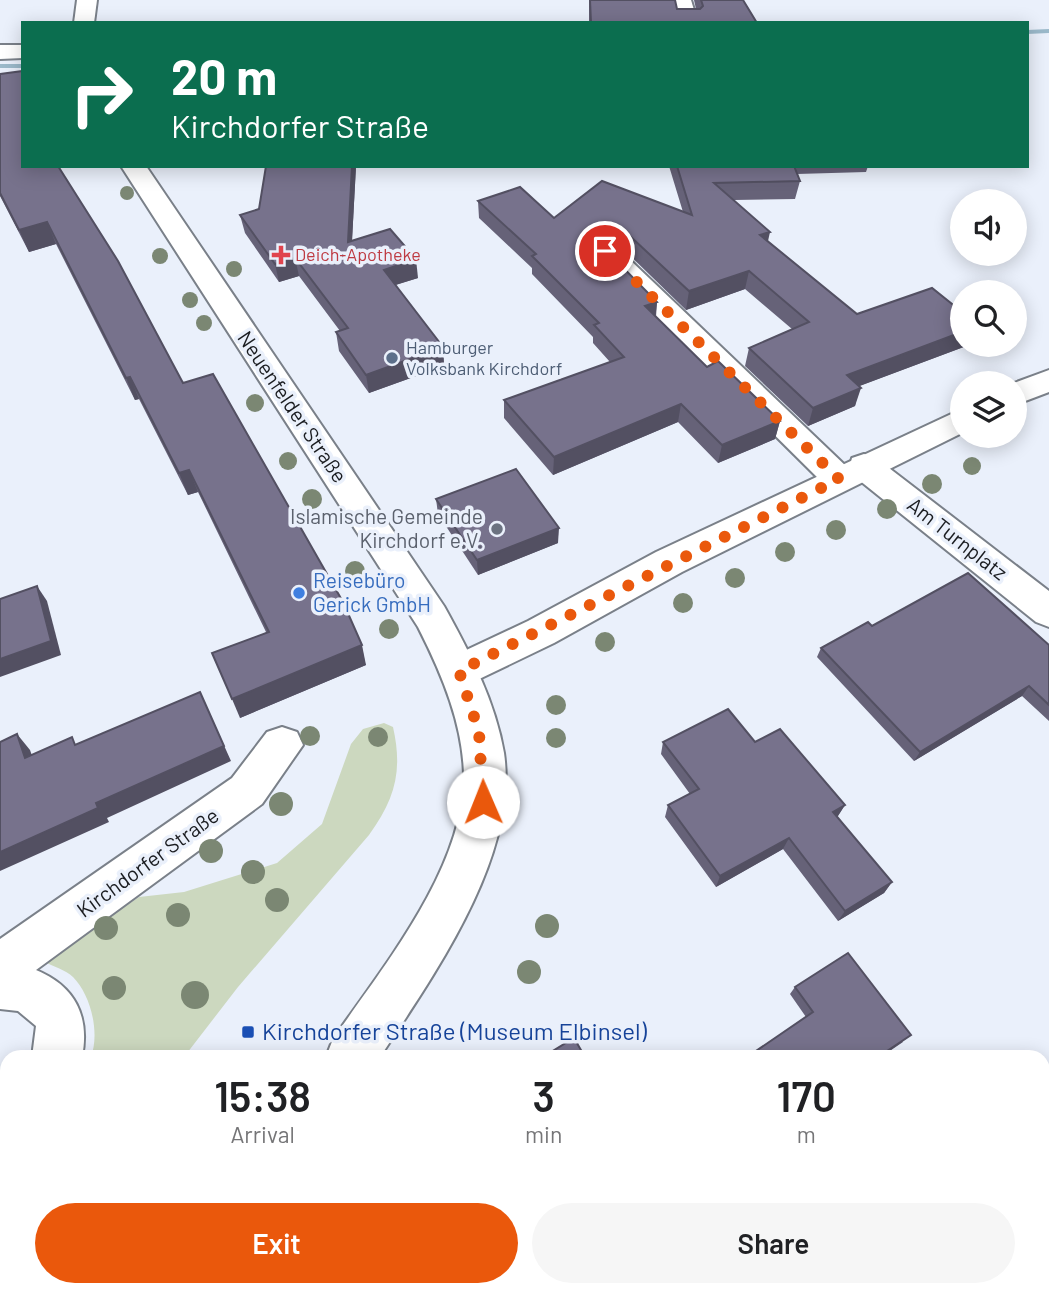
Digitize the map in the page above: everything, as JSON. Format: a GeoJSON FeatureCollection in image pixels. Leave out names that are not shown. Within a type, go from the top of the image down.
{"type":"FeatureCollection","features":[{"type":"Feature","properties":{"kind":"street"},"geometry":{"type":"LineString","coordinates":[[85,21],[87,0]]}},
{"type":"Feature","properties":{"kind":"street"},"geometry":{"type":"LineString","coordinates":[[681,0],[687,21]]}},
{"type":"Feature","properties":{"kind":"street"},"geometry":{"type":"LineString","coordinates":[[0,52],[21,51]]}},
{"type":"Feature","properties":{"kind":"street","name":"Neuenfelder Straße"},"geometry":{"type":"LineString","coordinates":[[134,168],[431,617],[459,671],[479,732],[483,802],[462,868],[413,963],[356,1050]]}},
{"type":"Feature","properties":{"kind":"street","name":"Am Turnplatz"},"geometry":{"type":"LineString","coordinates":[[605,251],[852,472],[1049,612]]}},
{"type":"Feature","properties":{"kind":"street"},"geometry":{"type":"LineString","coordinates":[[1027,390],[1049,380]]}},
{"type":"Feature","properties":{"kind":"street"},"geometry":{"type":"LineString","coordinates":[[459,671],[852,472],[950,426]]}},
{"type":"Feature","properties":{"kind":"street","name":"Kirchdorfer Straße"},"geometry":{"type":"LineString","coordinates":[[0,967],[247,792],[282,745]]}},
{"type":"Feature","properties":{"kind":"street"},"geometry":{"type":"LineString","coordinates":[[0,985],[26,990],[57,1013],[62,1036],[59,1050]]}},
{"type":"Feature","properties":{"kind":"green space"},"geometry":{"type":"Polygon","coordinates":[[[384,723],[393,727],[396,743],[397,771],[391,797],[378,822],[238,987],[189,1050],[93,1050],[94,1026],[85,994],[70,975],[43,961],[139,897],[184,892],[277,863],[322,824],[351,744],[363,729],[384,723]]]}},
{"type":"Feature","properties":{"kind":"building"},"geometry":{"type":"Polygon","coordinates":[[[590,0],[675,0],[677,9],[700,9],[703,6],[701,0],[743,0],[756,21],[591,21],[590,0]]]}},
{"type":"Feature","properties":{"kind":"building"},"geometry":{"type":"Polygon","coordinates":[[[21,71],[21,168],[59,168],[118,261],[183,383],[213,374],[343,602],[362,645],[232,699],[212,653],[269,632],[189,470],[179,473],[130,377],[126,378],[47,222],[19,230],[0,193],[0,74],[21,71]]]}},
{"type":"Feature","properties":{"kind":"building"},"geometry":{"type":"Polygon","coordinates":[[[266,168],[352,168],[348,242],[390,229],[416,259],[384,270],[443,347],[366,375],[336,332],[348,328],[295,258],[275,264],[240,215],[259,209],[266,168]]]}},
{"type":"Feature","properties":{"kind":"building"},"geometry":{"type":"Polygon","coordinates":[[[678,168],[795,168],[800,181],[714,183],[770,232],[760,235],[857,314],[932,288],[950,302],[950,336],[847,375],[861,388],[813,408],[749,348],[809,322],[749,271],[689,291],[618,225],[606,222],[594,226],[590,234],[657,302],[645,306],[707,367],[718,361],[780,421],[722,445],[681,404],[554,457],[504,400],[624,357],[594,325],[599,323],[532,256],[536,254],[478,201],[520,187],[554,218],[602,181],[692,215],[678,168]]]}},
{"type":"Feature","properties":{"kind":"building","name":"Islamische Gemeinde Kirchdorf e.V."},"geometry":{"type":"Polygon","coordinates":[[[516,469],[559,528],[477,560],[436,499],[516,469]]]}},
{"type":"Feature","properties":{"kind":"building"},"geometry":{"type":"Polygon","coordinates":[[[968,573],[1049,645],[1049,705],[1029,686],[920,752],[821,648],[868,622],[872,626],[968,573]]]}},
{"type":"Feature","properties":{"kind":"building"},"geometry":{"type":"Polygon","coordinates":[[[37,586],[51,641],[0,659],[0,599],[37,586]]]}},
{"type":"Feature","properties":{"kind":"building"},"geometry":{"type":"Polygon","coordinates":[[[200,692],[224,746],[96,803],[98,808],[0,852],[0,742],[17,734],[25,758],[72,737],[75,745],[200,692]]]}},
{"type":"Feature","properties":{"kind":"building"},"geometry":{"type":"Polygon","coordinates":[[[728,709],[755,742],[780,729],[845,805],[833,812],[892,882],[845,911],[789,838],[720,876],[668,805],[699,789],[663,742],[728,709]]]}},
{"type":"Feature","properties":{"kind":"building"},"geometry":{"type":"Polygon","coordinates":[[[848,953],[911,1035],[888,1050],[757,1050],[813,1012],[795,987],[848,953]]]}},
{"type":"Feature","properties":{"kind":"building"},"geometry":{"type":"Polygon","coordinates":[[[574,1038],[581,1050],[554,1050],[574,1038]]]}},
{"type":"Feature","properties":{"kind":"waterway"},"geometry":{"type":"LineString","coordinates":[[1029,32],[1049,31]]}},
{"type":"Feature","properties":{"kind":"waterway"},"geometry":{"type":"LineString","coordinates":[[0,66],[21,66]]}},
{"type":"Feature","properties":{"kind":"place","name":"Deich-Apotheke"},"geometry":{"type":"Point","coordinates":[281,255]}},
{"type":"Feature","properties":{"kind":"place","name":"Hamburger Volksbank Kirchdorf"},"geometry":{"type":"Point","coordinates":[392,358]}},
{"type":"Feature","properties":{"kind":"place","name":"Islamische Gemeinde Kirchdorf e.V."},"geometry":{"type":"Point","coordinates":[497,529]}},
{"type":"Feature","properties":{"kind":"place","name":"Reisebüro Gerick GmbH"},"geometry":{"type":"Point","coordinates":[299,593]}},
{"type":"Feature","properties":{"kind":"place","name":"Kirchdorfer Straße (Museum Elbinsel)"},"geometry":{"type":"Point","coordinates":[248,1032]}},
{"type":"Feature","properties":{"kind":"route"},"geometry":{"type":"LineString","coordinates":[[483,802],[484,779],[479,732],[459,671],[541,632],[669,562],[839,479],[605,251]]}}]}
